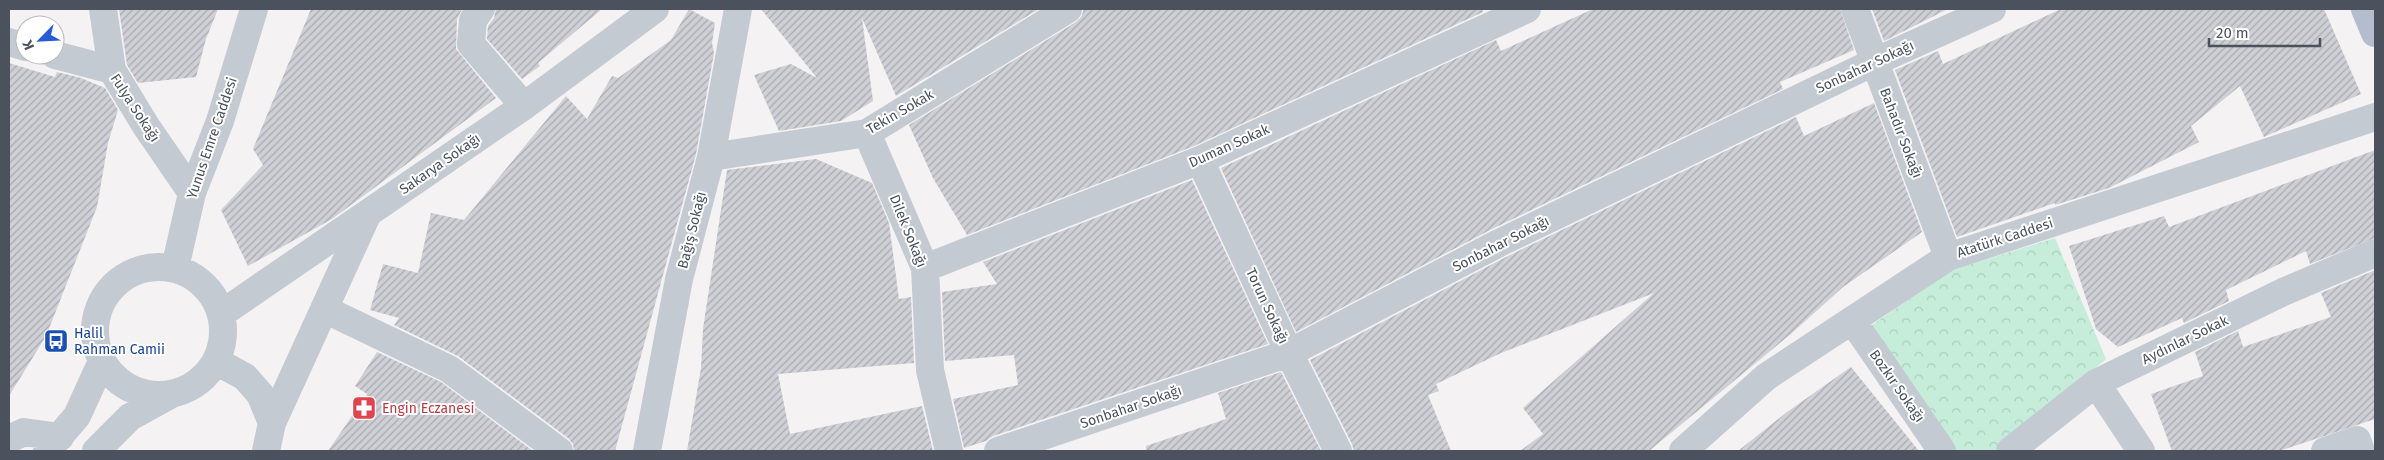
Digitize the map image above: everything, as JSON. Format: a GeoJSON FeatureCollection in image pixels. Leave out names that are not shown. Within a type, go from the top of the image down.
{"type":"FeatureCollection","features":[{"type":"Feature","properties":{"kind":"main road"},"geometry":{"type":"LineString","coordinates":[[2365,9],[2375,33]]}},
{"type":"Feature","properties":{"kind":"street"},"geometry":{"type":"LineString","coordinates":[[103,9],[112,70]]}},
{"type":"Feature","properties":{"kind":"street","name":"Yunus Emre Caddesi"},"geometry":{"type":"LineString","coordinates":[[175,268],[192,193],[220,121],[254,9]]}},
{"type":"Feature","properties":{"kind":"street"},"geometry":{"type":"LineString","coordinates":[[481,9],[473,20],[471,44],[524,106]]}},
{"type":"Feature","properties":{"kind":"street","name":"Sakarya Sokağı"},"geometry":{"type":"LineString","coordinates":[[221,314],[524,106],[655,9]]}},
{"type":"Feature","properties":{"kind":"street","name":"Bağış Sokağı"},"geometry":{"type":"LineString","coordinates":[[647,451],[679,279],[710,157],[738,9]]}},
{"type":"Feature","properties":{"kind":"street","name":"Tekin Sokak"},"geometry":{"type":"LineString","coordinates":[[710,157],[867,133],[1068,9]]}},
{"type":"Feature","properties":{"kind":"street","name":"Duman Sokak"},"geometry":{"type":"LineString","coordinates":[[925,268],[1200,160],[1526,9]]}},
{"type":"Feature","properties":{"kind":"street","name":"Bahadır Sokağı"},"geometry":{"type":"LineString","coordinates":[[1855,9],[1948,257]]}},
{"type":"Feature","properties":{"kind":"street","name":"Sonbahar Sokağı"},"geometry":{"type":"LineString","coordinates":[[998,451],[1288,353],[1499,243],[1874,62],[1992,9]]}},
{"type":"Feature","properties":{"kind":"street","name":"Fulya Sokağı"},"geometry":{"type":"LineString","coordinates":[[65,58],[112,70],[146,126],[192,193]]}},
{"type":"Feature","properties":{"kind":"street","name":"Atatürk Caddesi"},"geometry":{"type":"LineString","coordinates":[[1683,451],[1766,377],[1948,257],[2375,117]]}},
{"type":"Feature","properties":{"kind":"street","name":"Dilek Sokağı"},"geometry":{"type":"LineString","coordinates":[[867,133],[925,268],[930,370],[949,451]]}},
{"type":"Feature","properties":{"kind":"street","name":"Torun Sokağı"},"geometry":{"type":"LineString","coordinates":[[1200,160],[1288,353],[1338,451]]}},
{"type":"Feature","properties":{"kind":"street"},"geometry":{"type":"LineString","coordinates":[[266,451],[272,423],[368,214]]}},
{"type":"Feature","properties":{"kind":"street","name":"Aydınlar Sokak"},"geometry":{"type":"LineString","coordinates":[[2010,451],[2096,383],[2283,292],[2375,253]]}},
{"type":"Feature","properties":{"kind":"street"},"geometry":{"type":"LineString","coordinates":[[96,451],[130,417],[170,395],[189,388],[204,377],[216,361],[222,346],[221,314],[215,298],[204,285],[191,275],[175,268],[154,267],[133,272],[116,283],[102,300],[96,320],[96,341],[102,361],[115,378],[132,389],[150,395],[170,395]]}},
{"type":"Feature","properties":{"kind":"street"},"geometry":{"type":"LineString","coordinates":[[324,309],[449,369],[559,451]]}},
{"type":"Feature","properties":{"kind":"street","name":"Bozkır Sokağı"},"geometry":{"type":"LineString","coordinates":[[1852,320],[1942,451]]}},
{"type":"Feature","properties":{"kind":"street"},"geometry":{"type":"LineString","coordinates":[[9,439],[24,432],[54,444],[77,416],[102,361]]}},
{"type":"Feature","properties":{"kind":"street"},"geometry":{"type":"LineString","coordinates":[[216,361],[245,377],[260,394],[272,423]]}},
{"type":"Feature","properties":{"kind":"street"},"geometry":{"type":"LineString","coordinates":[[2096,383],[2141,451]]}},
{"type":"Feature","properties":{"kind":"street"},"geometry":{"type":"LineString","coordinates":[[2325,451],[2357,440],[2361,451]]}},
{"type":"Feature","properties":{"kind":"green space"},"geometry":{"type":"Polygon","coordinates":[[[2055,238],[2106,359],[1994,451],[1955,451],[1869,327],[1952,270],[2055,238]]]}},
{"type":"Feature","properties":{"kind":"building"},"geometry":{"type":"Polygon","coordinates":[[[119,9],[218,9],[206,39],[196,77],[138,83],[127,65],[119,9]]]}},
{"type":"Feature","properties":{"kind":"building"},"geometry":{"type":"Polygon","coordinates":[[[311,9],[462,9],[457,19],[456,49],[496,98],[332,219],[248,266],[221,210],[263,165],[253,149],[311,9]]]}},
{"type":"Feature","properties":{"kind":"building"},"geometry":{"type":"Polygon","coordinates":[[[496,9],[602,9],[538,63],[540,66],[522,79],[487,39],[488,26],[494,18],[496,9]]]}},
{"type":"Feature","properties":{"kind":"building"},"geometry":{"type":"Polygon","coordinates":[[[689,9],[715,23],[712,43],[714,53],[696,154],[615,451],[574,451],[573,444],[568,438],[458,356],[394,325],[399,318],[370,310],[383,264],[418,273],[431,213],[464,220],[566,96],[587,119],[612,76],[618,78],[671,40],[689,9]]]}},
{"type":"Feature","properties":{"kind":"building"},"geometry":{"type":"Polygon","coordinates":[[[761,9],[1039,9],[896,96],[862,18],[873,101],[841,121],[779,131],[754,75],[791,64],[817,78],[761,9]]]}},
{"type":"Feature","properties":{"kind":"building"},"geometry":{"type":"Polygon","coordinates":[[[1084,9],[1482,9],[1483,12],[1194,146],[967,235],[933,178],[909,125],[1076,22],[1081,17],[1084,9]]]}},
{"type":"Feature","properties":{"kind":"building"},"geometry":{"type":"Polygon","coordinates":[[[1593,9],[1840,9],[1854,50],[1780,82],[1783,89],[1492,229],[1296,332],[1221,168],[1496,40],[1501,51],[1593,9]]]}},
{"type":"Feature","properties":{"kind":"building"},"geometry":{"type":"Polygon","coordinates":[[[1872,9],[1948,9],[1884,41],[1872,9]]]}},
{"type":"Feature","properties":{"kind":"building"},"geometry":{"type":"Polygon","coordinates":[[[2061,9],[2324,9],[2361,94],[2264,137],[2240,86],[2191,126],[2199,142],[2109,188],[2055,205],[2055,203],[1957,237],[1895,70],[1938,51],[1943,64],[2061,9]]]}},
{"type":"Feature","properties":{"kind":"building"},"geometry":{"type":"Polygon","coordinates":[[[9,63],[55,77],[57,72],[81,78],[105,88],[118,110],[108,143],[97,207],[46,336],[9,396],[9,63]]]}},
{"type":"Feature","properties":{"kind":"building"},"geometry":{"type":"Polygon","coordinates":[[[1874,103],[1922,232],[1843,287],[1792,333],[1649,451],[1520,451],[1543,434],[1523,408],[1654,293],[1501,353],[1436,384],[1439,391],[1428,395],[1451,451],[1354,451],[1310,360],[1506,257],[1796,117],[1804,136],[1874,103]]]}},
{"type":"Feature","properties":{"kind":"building"},"geometry":{"type":"Polygon","coordinates":[[[2375,150],[2375,238],[2310,264],[2306,251],[2226,290],[2229,301],[2184,323],[2182,318],[2118,347],[2096,329],[2069,246],[2164,216],[2169,227],[2375,150]]]}},
{"type":"Feature","properties":{"kind":"building"},"geometry":{"type":"Polygon","coordinates":[[[816,159],[872,183],[889,223],[899,299],[911,297],[914,363],[778,374],[790,434],[922,406],[933,451],[687,451],[701,368],[703,329],[727,170],[816,159]]]}},
{"type":"Feature","properties":{"kind":"building"},"geometry":{"type":"Polygon","coordinates":[[[1192,180],[1268,344],[993,436],[986,441],[964,448],[953,399],[1018,385],[1014,355],[945,361],[942,292],[997,284],[983,262],[1192,180]]]}},
{"type":"Feature","properties":{"kind":"building"},"geometry":{"type":"Polygon","coordinates":[[[2375,270],[2375,419],[2279,451],[2172,451],[2151,394],[2203,376],[2195,352],[2238,331],[2243,347],[2331,317],[2321,293],[2375,270]]]}},
{"type":"Feature","properties":{"kind":"building"},"geometry":{"type":"Polygon","coordinates":[[[377,352],[441,382],[533,451],[328,451],[367,394],[355,386],[377,352]]]}},
{"type":"Feature","properties":{"kind":"building"},"geometry":{"type":"Polygon","coordinates":[[[1851,367],[1919,451],[1738,451],[1787,412],[1851,367]]]}},
{"type":"Feature","properties":{"kind":"building"},"geometry":{"type":"Polygon","coordinates":[[[1281,372],[1321,451],[1146,451],[1146,446],[1226,419],[1218,393],[1281,372]]]}},
{"type":"Feature","properties":{"kind":"place","name":"Halil Rahman Camii"},"geometry":{"type":"Point","coordinates":[56,341]}},
{"type":"Feature","properties":{"kind":"place","name":"Engin Eczanesi"},"geometry":{"type":"Point","coordinates":[364,408]}}]}
